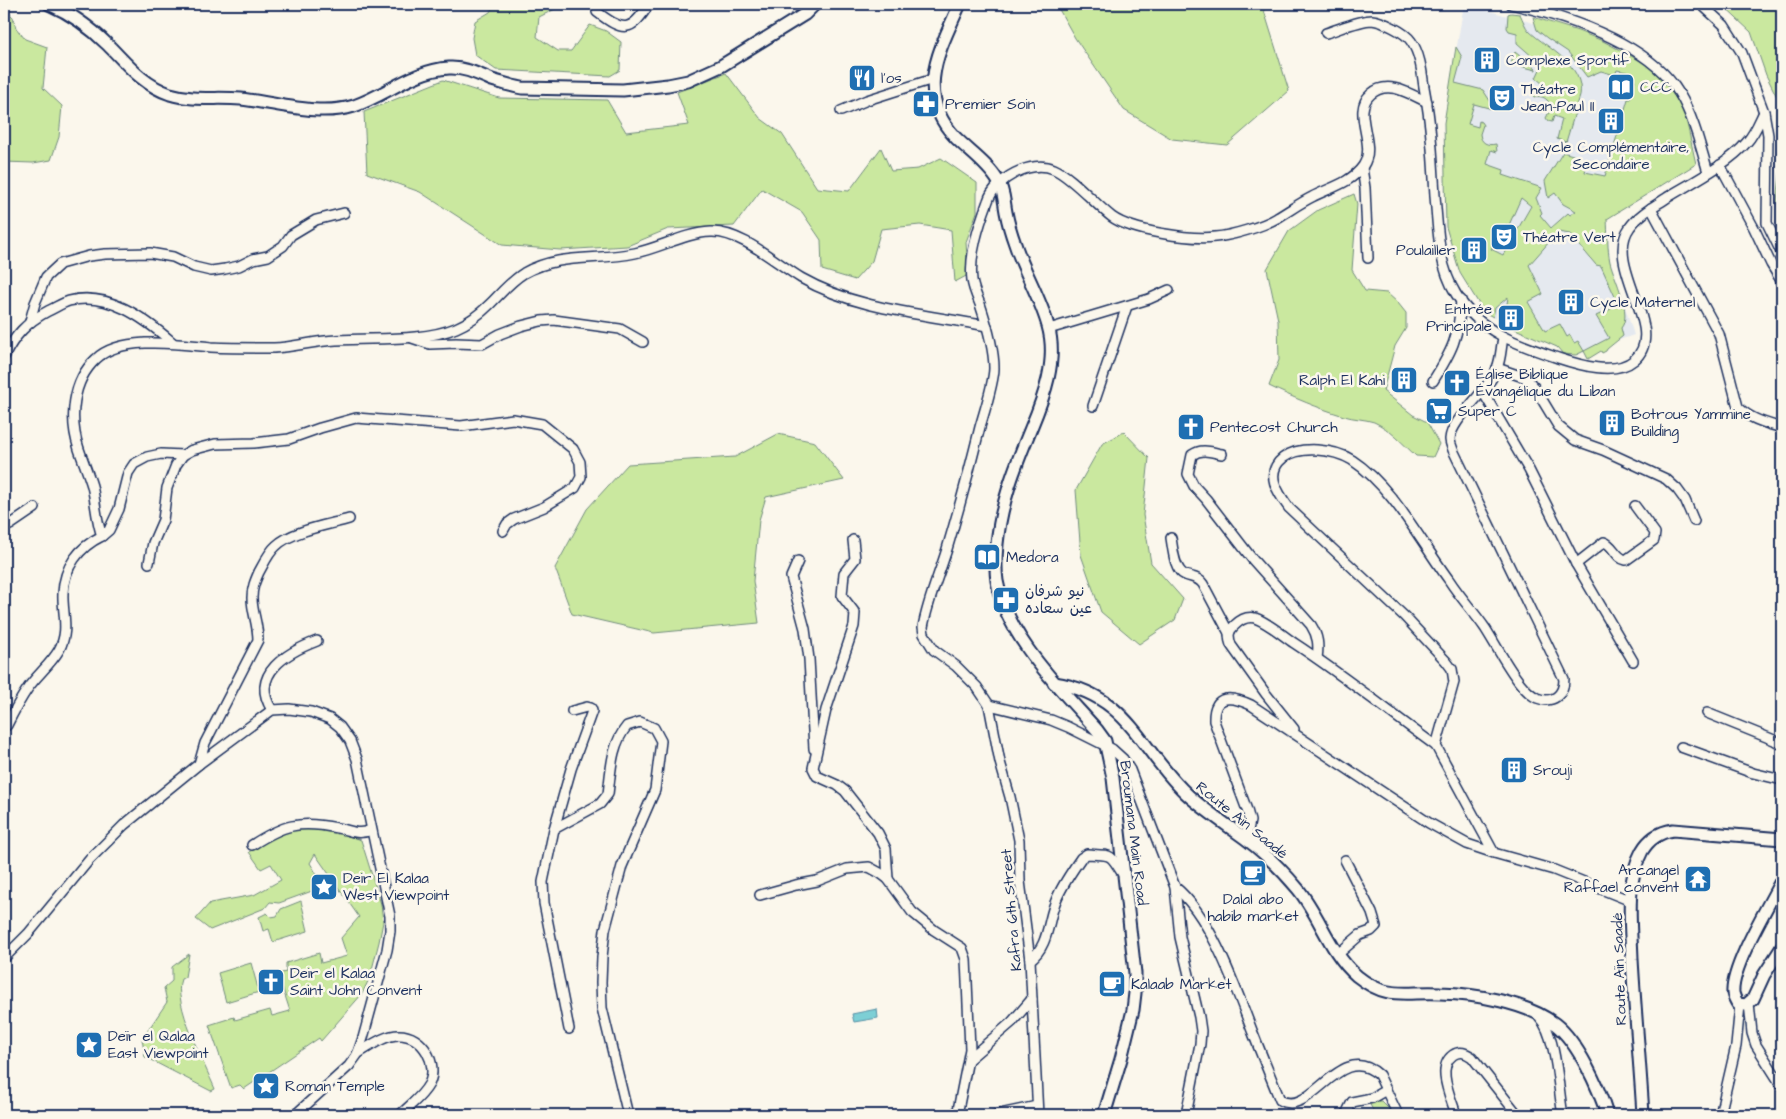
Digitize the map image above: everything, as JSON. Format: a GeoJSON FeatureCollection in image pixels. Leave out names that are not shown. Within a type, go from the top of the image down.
{"type":"FeatureCollection","features":[{"type":"Feature","properties":{"kind":"main road"},"geometry":{"type":"LineString","coordinates":[[49,4],[82,22],[108,44],[145,82],[171,94],[192,98],[241,99],[326,110],[352,106],[368,101],[424,73],[450,68],[459,68],[522,88],[623,90],[688,81],[721,66],[805,14],[815,4]]}},
{"type":"Feature","properties":{"kind":"main road","name":"Broumana Main Road"},"geometry":{"type":"LineString","coordinates":[[960,4],[946,37],[933,79],[932,94],[936,111],[945,126],[989,169],[999,182],[1014,243],[1040,301],[1049,329],[1051,355],[1047,384],[1038,413],[1006,493],[999,528],[996,562],[997,580],[1008,614],[1028,648],[1054,683],[1098,730],[1106,746],[1113,778],[1134,954],[1135,993],[1121,1059],[1104,1115]]}},
{"type":"Feature","properties":{"kind":"main road","name":"Route Aïn Saadé"},"geometry":{"type":"LineString","coordinates":[[1054,683],[1076,687],[1089,692],[1115,710],[1141,738],[1180,788],[1271,860],[1299,890],[1310,905],[1338,954],[1357,976],[1372,986],[1388,993],[1465,995],[1504,1002],[1533,1012],[1554,1023],[1570,1041],[1587,1067],[1607,1115]]}},
{"type":"Feature","properties":{"kind":"main road","name":"Route Aïn Saadé"},"geometry":{"type":"LineString","coordinates":[[1644,1115],[1633,983],[1630,920],[1633,882],[1638,860],[1643,849],[1652,838],[1672,830],[1782,839]]}},
{"type":"Feature","properties":{"kind":"main road"},"geometry":{"type":"LineString","coordinates":[[1782,880],[1759,923],[1736,977],[1733,994],[1736,1002],[1745,1004],[1755,996],[1770,963],[1782,947]]}},
{"type":"Feature","properties":{"kind":"street"},"geometry":{"type":"LineString","coordinates":[[597,12],[617,26],[626,27],[633,24],[639,18],[649,4]]}},
{"type":"Feature","properties":{"kind":"street"},"geometry":{"type":"LineString","coordinates":[[1511,4],[1561,17],[1603,34],[1661,71],[1680,94],[1692,119],[1708,172]]}},
{"type":"Feature","properties":{"kind":"street"},"geometry":{"type":"LineString","coordinates":[[1701,4],[1724,25],[1742,53],[1764,112],[1768,135],[1767,223],[1782,254]]}},
{"type":"Feature","properties":{"kind":"street"},"geometry":{"type":"LineString","coordinates":[[1326,33],[1373,20],[1394,28],[1412,42],[1417,53],[1427,102],[1438,235],[1442,258],[1448,278],[1461,300],[1480,321],[1503,338],[1567,361],[1606,369],[1635,360],[1644,344],[1645,330],[1623,258],[1623,241],[1629,228],[1651,208],[1720,165],[1747,143],[1764,112]]}},
{"type":"Feature","properties":{"kind":"street"},"geometry":{"type":"LineString","coordinates":[[841,111],[867,100],[933,79]]}},
{"type":"Feature","properties":{"kind":"street"},"geometry":{"type":"LineString","coordinates":[[1186,1115],[1196,1068],[1201,1031],[1197,1005],[1180,937],[1175,886],[1130,770],[1118,753],[1051,720],[989,705],[977,688],[956,666],[934,650],[924,634],[923,626],[958,513],[994,369],[987,326],[972,281],[973,257],[988,198],[999,182],[1030,168],[1047,166],[1061,173],[1113,217],[1122,222],[1152,231],[1214,238],[1227,236],[1274,220],[1314,196],[1345,181],[1362,168],[1367,159],[1368,150],[1363,116],[1364,106],[1367,98],[1374,91],[1391,86],[1404,90],[1427,102]]}},
{"type":"Feature","properties":{"kind":"street"},"geometry":{"type":"LineString","coordinates":[[1720,165],[1782,282]]}},
{"type":"Feature","properties":{"kind":"street"},"geometry":{"type":"LineString","coordinates":[[1362,168],[1366,196],[1368,258]]}},
{"type":"Feature","properties":{"kind":"street"},"geometry":{"type":"LineString","coordinates":[[1651,208],[1718,334],[1738,407],[1746,415],[1782,428]]}},
{"type":"Feature","properties":{"kind":"street"},"geometry":{"type":"LineString","coordinates":[[30,321],[46,277],[60,264],[89,256],[105,254],[150,254],[173,256],[194,266],[211,271],[225,269],[268,256],[283,246],[291,235],[316,220],[344,213]]}},
{"type":"Feature","properties":{"kind":"street"},"geometry":{"type":"LineString","coordinates":[[102,536],[98,526],[96,503],[75,434],[74,410],[78,389],[86,371],[107,350],[134,344],[172,342],[213,347],[273,348],[336,340],[412,338],[436,335],[459,328],[478,316],[511,283],[525,273],[551,262],[565,259],[630,254],[711,232],[736,236],[802,278],[841,297],[878,307],[987,326]]}},
{"type":"Feature","properties":{"kind":"street"},"geometry":{"type":"LineString","coordinates":[[1049,329],[1149,299],[1169,290]]}},
{"type":"Feature","properties":{"kind":"street"},"geometry":{"type":"LineString","coordinates":[[4,357],[19,332],[30,321],[66,302],[92,299],[104,301],[133,313],[172,342]]}},
{"type":"Feature","properties":{"kind":"street"},"geometry":{"type":"LineString","coordinates":[[1433,381],[1454,346],[1460,318],[1461,300]]}},
{"type":"Feature","properties":{"kind":"street"},"geometry":{"type":"LineString","coordinates":[[1093,406],[1127,306]]}},
{"type":"Feature","properties":{"kind":"street"},"geometry":{"type":"LineString","coordinates":[[412,338],[430,344],[456,342],[482,344],[500,334],[521,326],[554,320],[620,329],[643,342]]}},
{"type":"Feature","properties":{"kind":"street"},"geometry":{"type":"LineString","coordinates":[[1436,746],[1454,682],[1452,669],[1404,616],[1289,508],[1279,495],[1273,478],[1274,470],[1284,458],[1298,451],[1327,451],[1352,460],[1392,498],[1449,581],[1484,626],[1519,682],[1534,697],[1546,700],[1553,699],[1563,691],[1564,679],[1450,440],[1452,431],[1458,421],[1483,392],[1497,368],[1503,338]]}},
{"type":"Feature","properties":{"kind":"street"},"geometry":{"type":"LineString","coordinates":[[1497,368],[1526,378],[1535,388],[1558,426],[1575,440],[1603,450],[1666,479],[1677,488],[1685,500],[1694,521]]}},
{"type":"Feature","properties":{"kind":"street"},"geometry":{"type":"LineString","coordinates":[[1483,392],[1529,470],[1576,564],[1633,661]]}},
{"type":"Feature","properties":{"kind":"street"},"geometry":{"type":"LineString","coordinates":[[149,562],[153,543],[163,520],[168,488],[176,465],[183,456],[192,450],[215,444],[289,439],[356,418],[461,426],[513,419],[542,424],[573,449],[580,462],[581,477],[575,488],[544,507],[514,519],[507,524],[503,531]]}},
{"type":"Feature","properties":{"kind":"street"},"geometry":{"type":"LineString","coordinates":[[1222,454],[1205,451],[1192,455],[1188,474],[1191,482],[1253,560],[1311,625],[1317,638],[1317,658]]}},
{"type":"Feature","properties":{"kind":"street"},"geometry":{"type":"LineString","coordinates":[[4,727],[7,725],[28,687],[59,650],[66,632],[63,594],[69,568],[84,547],[109,530],[119,509],[128,473],[134,464],[147,456],[161,454],[183,456]]}},
{"type":"Feature","properties":{"kind":"street"},"geometry":{"type":"LineString","coordinates":[[1576,564],[1604,542],[1610,544],[1623,560],[1629,559],[1654,540],[1655,533],[1635,506]]}},
{"type":"Feature","properties":{"kind":"street"},"geometry":{"type":"LineString","coordinates":[[4,526],[10,525],[35,508]]}},
{"type":"Feature","properties":{"kind":"street"},"geometry":{"type":"LineString","coordinates":[[199,764],[205,743],[258,640],[257,621],[252,599],[253,587],[265,561],[276,545],[284,540],[296,534],[349,519]]}},
{"type":"Feature","properties":{"kind":"street"},"geometry":{"type":"LineString","coordinates":[[1171,538],[1178,568],[1185,574],[1200,579],[1229,633],[1228,638],[1236,652],[1300,737]]}},
{"type":"Feature","properties":{"kind":"street"},"geometry":{"type":"LineString","coordinates":[[853,540],[854,559],[844,573],[842,596],[855,613],[854,626],[826,710],[813,768],[817,776],[837,785],[845,792],[874,828],[884,843],[887,856],[888,879]]}},
{"type":"Feature","properties":{"kind":"street"},"geometry":{"type":"LineString","coordinates":[[798,561],[792,577],[806,636],[809,659],[813,744],[816,757]]}},
{"type":"Feature","properties":{"kind":"street"},"geometry":{"type":"LineString","coordinates":[[1229,633],[1238,622],[1247,617],[1253,618],[1317,658],[1436,746],[1494,853]]}},
{"type":"Feature","properties":{"kind":"street"},"geometry":{"type":"LineString","coordinates":[[272,710],[265,694],[270,672],[290,652],[317,641]]}},
{"type":"Feature","properties":{"kind":"street"},"geometry":{"type":"LineString","coordinates":[[1246,840],[1250,821],[1241,790],[1214,720],[1215,708],[1222,700],[1232,698],[1241,700],[1300,737],[1428,823],[1467,844],[1554,870],[1631,901]]}},
{"type":"Feature","properties":{"kind":"street","name":"Kafra 6th Street"},"geometry":{"type":"LineString","coordinates":[[989,705],[994,736],[1019,840],[1020,881],[1030,960],[1038,1111]]}},
{"type":"Feature","properties":{"kind":"street"},"geometry":{"type":"LineString","coordinates":[[569,1029],[544,903],[544,882],[554,829],[571,769],[592,711],[588,707],[572,711]]}},
{"type":"Feature","properties":{"kind":"street"},"geometry":{"type":"LineString","coordinates":[[4,958],[28,934],[90,859],[124,825],[199,764],[272,710],[289,709],[311,712],[330,719],[340,727],[350,741],[357,760],[390,916],[390,931],[387,950],[357,1055],[349,1066],[295,1115]]}},
{"type":"Feature","properties":{"kind":"street"},"geometry":{"type":"LineString","coordinates":[[1707,714],[1774,740],[1782,745]]}},
{"type":"Feature","properties":{"kind":"street"},"geometry":{"type":"LineString","coordinates":[[554,829],[600,804],[606,798],[612,761],[626,726],[640,722],[654,728],[661,741],[655,790],[622,866],[605,930],[602,957],[602,1008],[628,1115]]}},
{"type":"Feature","properties":{"kind":"street"},"geometry":{"type":"LineString","coordinates":[[1681,747],[1753,773],[1782,780]]}},
{"type":"Feature","properties":{"kind":"street"},"geometry":{"type":"LineString","coordinates":[[252,845],[280,828],[298,824],[321,825],[362,834],[371,830]]}},
{"type":"Feature","properties":{"kind":"street"},"geometry":{"type":"LineString","coordinates":[[1030,960],[1043,946],[1056,898],[1081,858],[1087,854],[1109,856],[1116,862],[1124,876]]}},
{"type":"Feature","properties":{"kind":"street"},"geometry":{"type":"LineString","coordinates":[[1338,954],[1360,935],[1376,926],[1372,913],[1345,860]]}},
{"type":"Feature","properties":{"kind":"street"},"geometry":{"type":"LineString","coordinates":[[760,896],[796,885],[817,882],[847,869],[869,867],[888,879],[912,912],[934,930],[962,948],[969,1011],[970,1059],[956,1115]]}},
{"type":"Feature","properties":{"kind":"street"},"geometry":{"type":"LineString","coordinates":[[1175,886],[1192,903],[1217,947],[1232,978],[1282,1103],[1290,1106],[1301,1105],[1342,1072],[1359,1067],[1374,1071],[1383,1082],[1398,1115]]}},
{"type":"Feature","properties":{"kind":"street"},"geometry":{"type":"LineString","coordinates":[[970,1059],[1012,1022],[1032,999]]}},
{"type":"Feature","properties":{"kind":"street"},"geometry":{"type":"LineString","coordinates":[[1745,1004],[1756,1045],[1782,1086]]}},
{"type":"Feature","properties":{"kind":"street"},"geometry":{"type":"LineString","coordinates":[[1720,1115],[1745,1004]]}},
{"type":"Feature","properties":{"kind":"street"},"geometry":{"type":"LineString","coordinates":[[1533,1012],[1545,1023],[1551,1038],[1563,1115]]}},
{"type":"Feature","properties":{"kind":"street"},"geometry":{"type":"LineString","coordinates":[[357,1055],[378,1042],[399,1035],[410,1037],[424,1048],[432,1064],[433,1074],[429,1084],[400,1115]]}},
{"type":"Feature","properties":{"kind":"street"},"geometry":{"type":"LineString","coordinates":[[1456,1115],[1445,1072],[1452,1055],[1459,1052],[1472,1057],[1518,1115]]}},
{"type":"Feature","properties":{"kind":"street"},"geometry":{"type":"LineString","coordinates":[[1349,1115],[1348,1110],[1352,1102],[1372,1098],[1386,1090]]}},
{"type":"Feature","properties":{"kind":"street"},"geometry":{"type":"LineString","coordinates":[[995,1115],[1038,1111]]}},
{"type":"Feature","properties":{"kind":"shaded area"},"geometry":{"type":"Polygon","coordinates":[[[1464,4],[1577,35],[1650,71],[1696,164],[1607,219],[1610,260],[1634,335],[1576,355],[1521,332],[1484,312],[1460,273],[1446,227],[1444,123],[1464,4]]]}},
{"type":"Feature","properties":{"kind":"green space"},"geometry":{"type":"Polygon","coordinates":[[[494,4],[565,4],[539,17],[537,37],[558,51],[571,51],[590,25],[606,31],[621,42],[620,70],[610,76],[496,70],[475,55],[472,38],[475,21],[490,12],[494,4]]]}},
{"type":"Feature","properties":{"kind":"green space"},"geometry":{"type":"Polygon","coordinates":[[[1056,4],[1262,4],[1289,91],[1227,145],[1172,139],[1124,110],[1075,38],[1056,4]]]}},
{"type":"Feature","properties":{"kind":"green space"},"geometry":{"type":"Polygon","coordinates":[[[1721,4],[1782,4],[1782,128],[1778,99],[1766,75],[1751,32],[1721,4]]]}},
{"type":"Feature","properties":{"kind":"green space"},"geometry":{"type":"Polygon","coordinates":[[[4,8],[13,17],[16,28],[25,39],[47,47],[43,88],[62,106],[59,137],[51,160],[33,163],[4,162],[4,8]]]}},
{"type":"Feature","properties":{"kind":"green space"},"geometry":{"type":"Polygon","coordinates":[[[1508,14],[1520,14],[1529,31],[1564,59],[1577,75],[1580,85],[1580,96],[1566,142],[1557,139],[1562,119],[1554,116],[1552,122],[1548,121],[1546,118],[1551,108],[1549,102],[1543,97],[1534,97],[1532,95],[1533,91],[1540,93],[1543,84],[1536,78],[1542,65],[1517,43],[1517,33],[1509,31],[1507,28],[1508,14]]]}},
{"type":"Feature","properties":{"kind":"green space"},"geometry":{"type":"Polygon","coordinates":[[[1533,17],[1603,41],[1648,65],[1662,79],[1684,110],[1696,164],[1607,219],[1610,262],[1624,305],[1624,322],[1621,328],[1623,336],[1606,351],[1602,353],[1601,351],[1588,359],[1584,351],[1576,355],[1563,354],[1557,347],[1513,328],[1517,315],[1506,311],[1508,297],[1495,308],[1493,317],[1484,312],[1460,273],[1446,227],[1444,123],[1456,47],[1462,57],[1455,83],[1483,90],[1496,110],[1474,104],[1468,124],[1478,127],[1479,121],[1481,122],[1483,125],[1480,134],[1483,142],[1490,145],[1496,144],[1497,152],[1491,150],[1487,164],[1504,170],[1503,175],[1542,188],[1536,198],[1542,213],[1540,215],[1551,228],[1568,213],[1570,215],[1576,211],[1563,204],[1555,193],[1548,198],[1545,181],[1563,152],[1576,156],[1586,168],[1585,172],[1605,176],[1635,80],[1629,78],[1631,73],[1617,70],[1615,75],[1601,71],[1587,77],[1568,52],[1537,30],[1533,17]],[[1521,198],[1509,225],[1506,224],[1491,249],[1503,255],[1531,206],[1521,198]],[[1558,232],[1529,265],[1543,294],[1528,302],[1545,331],[1560,324],[1567,337],[1570,335],[1574,343],[1578,341],[1584,351],[1609,338],[1596,316],[1611,309],[1609,305],[1617,301],[1601,266],[1596,265],[1570,234],[1558,232]]]}},
{"type":"Feature","properties":{"kind":"green space"},"geometry":{"type":"Polygon","coordinates":[[[1515,52],[1536,69],[1536,70],[1511,64],[1515,52]]]}},
{"type":"Feature","properties":{"kind":"green space"},"geometry":{"type":"Polygon","coordinates":[[[726,73],[760,118],[782,134],[817,188],[849,191],[881,148],[891,171],[918,169],[941,158],[977,183],[977,212],[966,242],[968,275],[955,282],[951,230],[920,225],[881,229],[872,261],[855,280],[822,270],[821,240],[802,212],[762,189],[734,226],[668,229],[627,246],[560,250],[502,245],[420,192],[367,173],[364,112],[443,80],[499,98],[607,100],[626,132],[689,125],[677,92],[726,73]]]}},
{"type":"Feature","properties":{"kind":"green space"},"geometry":{"type":"Polygon","coordinates":[[[1782,159],[1782,236],[1777,201],[1782,159]]]}},
{"type":"Feature","properties":{"kind":"green space"},"geometry":{"type":"Polygon","coordinates":[[[1354,194],[1357,204],[1352,270],[1365,291],[1387,293],[1406,313],[1406,328],[1395,346],[1383,391],[1413,415],[1427,422],[1439,444],[1433,457],[1416,456],[1391,433],[1374,422],[1334,413],[1269,386],[1279,360],[1278,320],[1267,269],[1289,231],[1318,210],[1354,194]]]}},
{"type":"Feature","properties":{"kind":"green space"},"geometry":{"type":"Polygon","coordinates":[[[1124,432],[1149,458],[1143,515],[1151,563],[1183,599],[1175,620],[1139,644],[1101,612],[1081,555],[1076,490],[1102,444],[1124,432]]]}},
{"type":"Feature","properties":{"kind":"green space"},"geometry":{"type":"Polygon","coordinates":[[[778,434],[815,442],[844,480],[766,497],[759,520],[753,581],[759,623],[654,633],[572,614],[555,568],[587,509],[628,464],[735,457],[778,434]]]}},
{"type":"Feature","properties":{"kind":"green space"},"geometry":{"type":"Polygon","coordinates":[[[293,827],[327,829],[361,840],[381,904],[383,922],[379,942],[370,977],[362,994],[321,1041],[319,1038],[244,1089],[240,1085],[231,1088],[209,1025],[234,1017],[235,1020],[270,1010],[272,1016],[290,1011],[278,974],[286,972],[286,963],[319,953],[321,963],[347,956],[341,938],[359,917],[315,854],[310,863],[319,878],[312,891],[279,903],[270,902],[265,908],[210,930],[196,919],[210,903],[254,895],[281,880],[271,864],[261,869],[249,852],[277,832],[293,827]]]}},
{"type":"Feature","properties":{"kind":"green space"},"geometry":{"type":"Polygon","coordinates":[[[301,901],[308,931],[273,942],[269,929],[263,931],[259,917],[267,913],[271,917],[277,916],[281,909],[301,901]]]}},
{"type":"Feature","properties":{"kind":"green space"},"geometry":{"type":"Polygon","coordinates":[[[189,954],[185,977],[181,979],[179,989],[181,1003],[197,1050],[215,1089],[211,1091],[145,1057],[142,1039],[167,1002],[164,988],[172,981],[172,967],[189,954]]]}},
{"type":"Feature","properties":{"kind":"green space"},"geometry":{"type":"Polygon","coordinates":[[[251,963],[259,992],[226,1002],[218,973],[251,963]]]}},
{"type":"Feature","properties":{"kind":"green space"},"geometry":{"type":"Polygon","coordinates":[[[1368,1101],[1381,1101],[1389,1109],[1391,1115],[1374,1115],[1368,1101]]]}},
{"type":"Feature","properties":{"kind":"water"},"geometry":{"type":"Polygon","coordinates":[[[877,1009],[878,1018],[854,1022],[852,1014],[877,1009]]]}},
{"type":"Feature","properties":{"kind":"place","name":"Complexe Sportif"},"geometry":{"type":"Point","coordinates":[1487,60]}},
{"type":"Feature","properties":{"kind":"place","name":"l'os"},"geometry":{"type":"Point","coordinates":[862,78]}},
{"type":"Feature","properties":{"kind":"place","name":"CCC"},"geometry":{"type":"Point","coordinates":[1621,87]}},
{"type":"Feature","properties":{"kind":"place","name":"Théatre Jean-Paul II"},"geometry":{"type":"Point","coordinates":[1502,98]}},
{"type":"Feature","properties":{"kind":"place","name":"Premier Soin"},"geometry":{"type":"Point","coordinates":[926,104]}},
{"type":"Feature","properties":{"kind":"place","name":"Cycle Complémentaire, Secondaire"},"geometry":{"type":"Point","coordinates":[1611,121]}},
{"type":"Feature","properties":{"kind":"place","name":"Théatre Vert"},"geometry":{"type":"Point","coordinates":[1504,237]}},
{"type":"Feature","properties":{"kind":"place","name":"Poulailler"},"geometry":{"type":"Point","coordinates":[1474,250]}},
{"type":"Feature","properties":{"kind":"place","name":"Cycle Maternel"},"geometry":{"type":"Point","coordinates":[1571,302]}},
{"type":"Feature","properties":{"kind":"place","name":"Entrée Principale"},"geometry":{"type":"Point","coordinates":[1511,318]}},
{"type":"Feature","properties":{"kind":"place","name":"Ralph El Kahi"},"geometry":{"type":"Point","coordinates":[1404,380]}},
{"type":"Feature","properties":{"kind":"place","name":"Église Biblique Évangélique du Liban"},"geometry":{"type":"Point","coordinates":[1457,383]}},
{"type":"Feature","properties":{"kind":"place","name":"Super C"},"geometry":{"type":"Point","coordinates":[1439,411]}},
{"type":"Feature","properties":{"kind":"place","name":"Botrous Yammine Building"},"geometry":{"type":"Point","coordinates":[1612,423]}},
{"type":"Feature","properties":{"kind":"place","name":"Pentecost Church"},"geometry":{"type":"Point","coordinates":[1191,427]}},
{"type":"Feature","properties":{"kind":"place","name":"Medora"},"geometry":{"type":"Point","coordinates":[987,557]}},
{"type":"Feature","properties":{"kind":"place","name":"نيو شرفان عين سعاده"},"geometry":{"type":"Point","coordinates":[1006,600]}},
{"type":"Feature","properties":{"kind":"place","name":"Srouji"},"geometry":{"type":"Point","coordinates":[1514,770]}},
{"type":"Feature","properties":{"kind":"place","name":"Dalal abo habib market"},"geometry":{"type":"Point","coordinates":[1253,873]}},
{"type":"Feature","properties":{"kind":"place","name":"Arcangel Raffael convent"},"geometry":{"type":"Point","coordinates":[1698,879]}},
{"type":"Feature","properties":{"kind":"place","name":"Deir El Kalaa West Viewpoint"},"geometry":{"type":"Point","coordinates":[324,887]}},
{"type":"Feature","properties":{"kind":"place","name":"Deir el Kalaa Saint John Convent"},"geometry":{"type":"Point","coordinates":[271,982]}},
{"type":"Feature","properties":{"kind":"place","name":"Kalaab Market"},"geometry":{"type":"Point","coordinates":[1112,984]}},
{"type":"Feature","properties":{"kind":"place","name":"Deïr el Qalaa East Viewpoint"},"geometry":{"type":"Point","coordinates":[89,1045]}},
{"type":"Feature","properties":{"kind":"place","name":"Roman Temple"},"geometry":{"type":"Point","coordinates":[266,1086]}}]}
